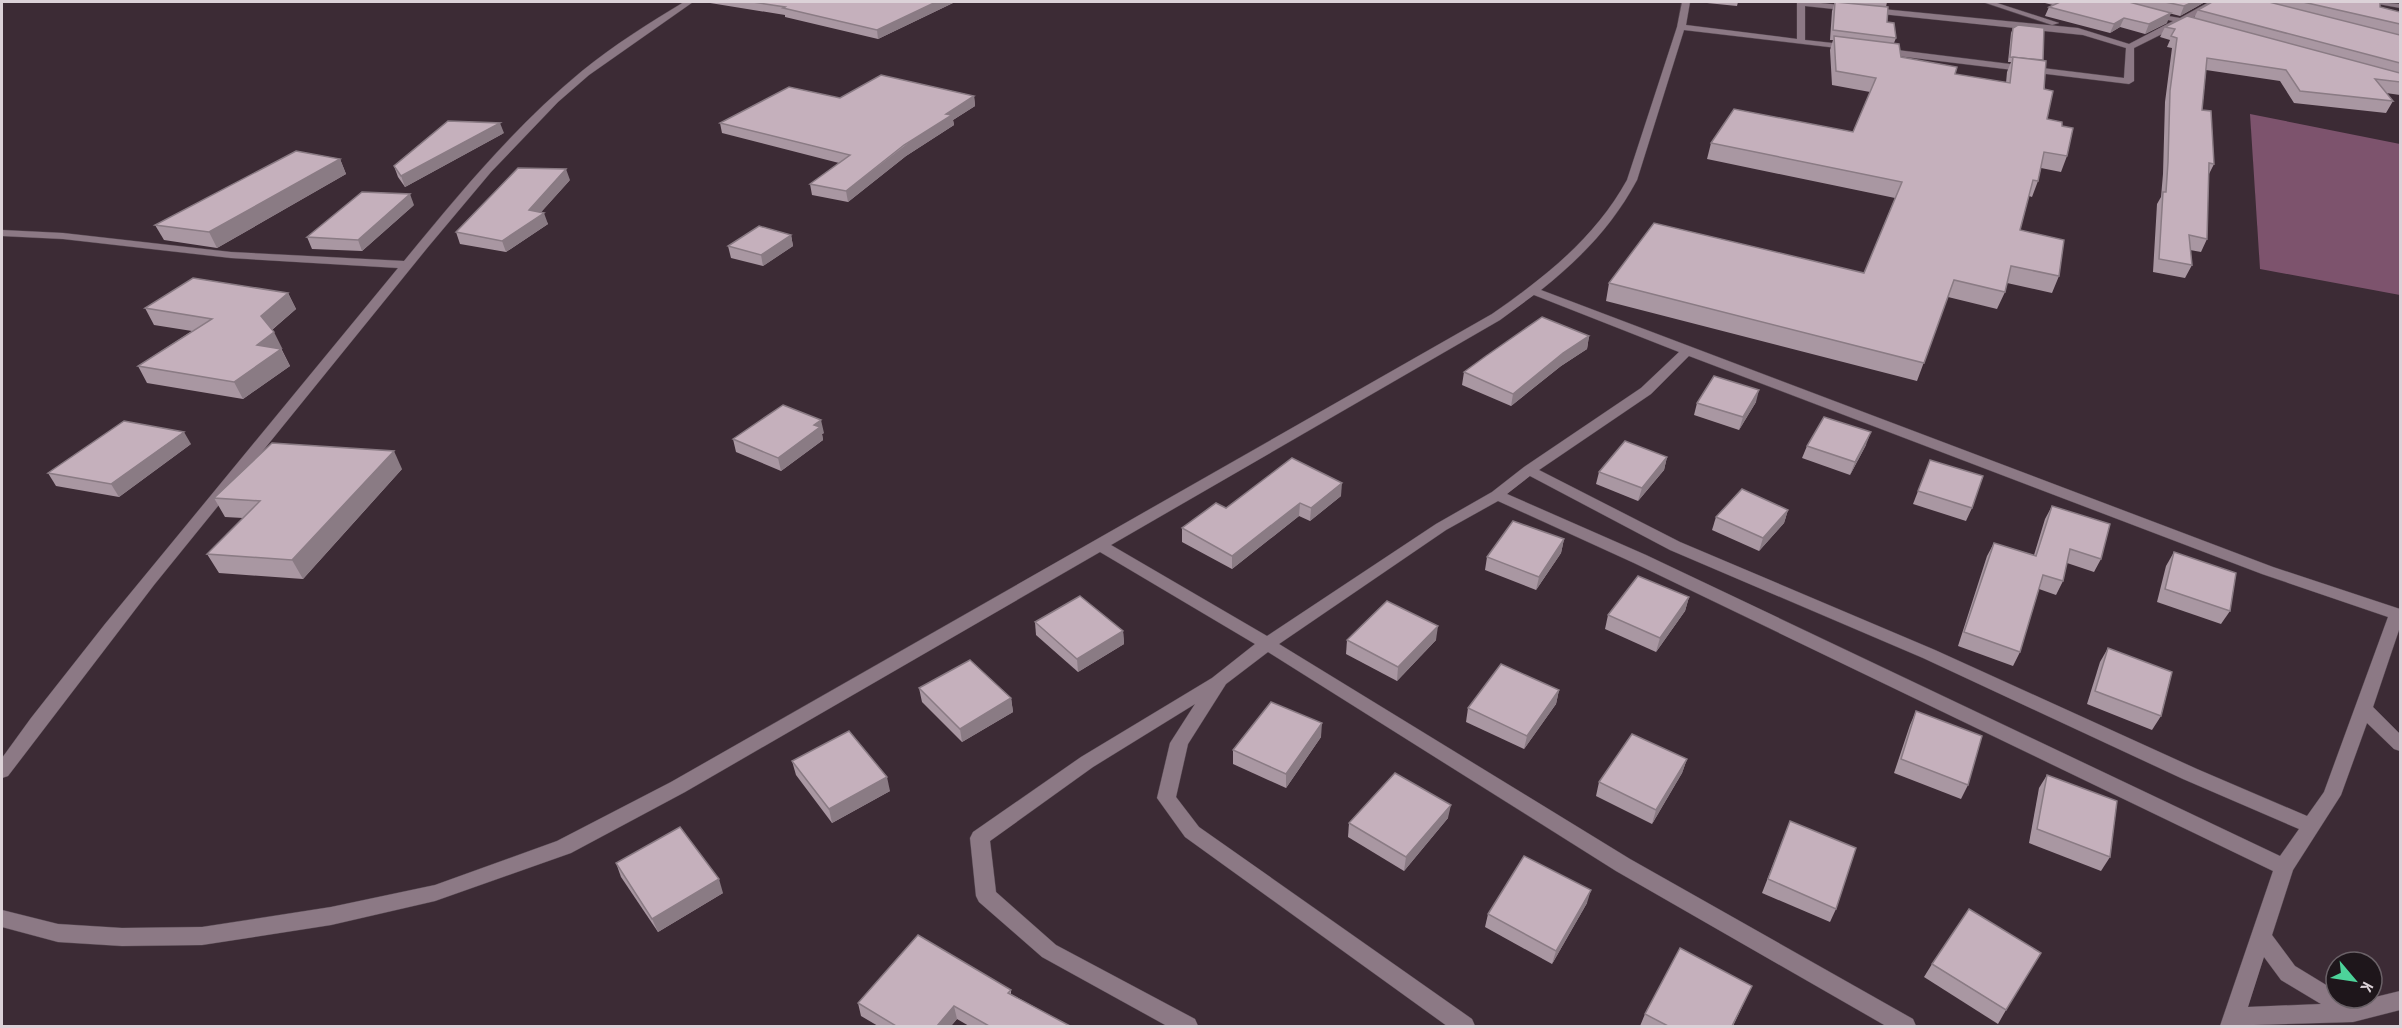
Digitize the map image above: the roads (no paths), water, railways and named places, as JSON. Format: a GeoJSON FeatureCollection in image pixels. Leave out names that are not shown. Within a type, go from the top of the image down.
{"type":"FeatureCollection","features":[{"type":"Feature","properties":{"kind":"street"},"geometry":{"type":"LineString","coordinates":[[2,771],[106,636],[406,265],[514,141],[556,99],[604,60],[689,2]]}},
{"type":"Feature","properties":{"kind":"street"},"geometry":{"type":"LineString","coordinates":[[2,919],[58,933],[122,938],[202,936],[331,916],[435,894],[574,842],[678,787],[1496,317],[1534,291],[1594,234],[1624,196],[1632,180],[1682,27],[1686,2]]}},
{"type":"Feature","properties":{"kind":"street"},"geometry":{"type":"LineString","coordinates":[[1801,42],[1801,2],[2086,33]]}},
{"type":"Feature","properties":{"kind":"street"},"geometry":{"type":"LineString","coordinates":[[1987,2],[2130,47],[2214,2]]}},
{"type":"Feature","properties":{"kind":"street"},"geometry":{"type":"LineString","coordinates":[[2381,2],[2400,6]]}},
{"type":"Feature","properties":{"kind":"street"},"geometry":{"type":"LineString","coordinates":[[2158,15],[2193,24]]}},
{"type":"Feature","properties":{"kind":"street"},"geometry":{"type":"LineString","coordinates":[[1682,27],[1860,49]]}},
{"type":"Feature","properties":{"kind":"street"},"geometry":{"type":"LineString","coordinates":[[1871,50],[2129,81],[2130,47]]}},
{"type":"Feature","properties":{"kind":"street"},"geometry":{"type":"LineString","coordinates":[[2,233],[63,236],[231,255],[406,265]]}},
{"type":"Feature","properties":{"kind":"street"},"geometry":{"type":"LineString","coordinates":[[1534,291],[1686,352],[2043,484],[2283,577],[2399,614],[2362,707],[2332,795],[2284,867],[2232,1022],[2353,1012],[2400,1001]]}},
{"type":"Feature","properties":{"kind":"street"},"geometry":{"type":"LineString","coordinates":[[1187,1026],[1049,951],[986,896],[980,838],[1087,762],[1220,680],[1267,644],[1441,527],[1497,495],[1529,470],[1646,391],[1686,352]]}},
{"type":"Feature","properties":{"kind":"street"},"geometry":{"type":"LineString","coordinates":[[1529,470],[1675,546],[1929,654],[2190,774],[2311,826]]}},
{"type":"Feature","properties":{"kind":"street"},"geometry":{"type":"LineString","coordinates":[[1497,495],[1640,559],[2284,867]]}},
{"type":"Feature","properties":{"kind":"street"},"geometry":{"type":"LineString","coordinates":[[1101,545],[1267,644],[1623,864],[1905,1026]]}},
{"type":"Feature","properties":{"kind":"street"},"geometry":{"type":"LineString","coordinates":[[1220,680],[1179,743],[1166,798],[1192,832],[1464,1026]]}},
{"type":"Feature","properties":{"kind":"street"},"geometry":{"type":"LineString","coordinates":[[2362,707],[2400,744]]}},
{"type":"Feature","properties":{"kind":"street"},"geometry":{"type":"LineString","coordinates":[[2261,937],[2288,974],[2353,1012]]}}]}
